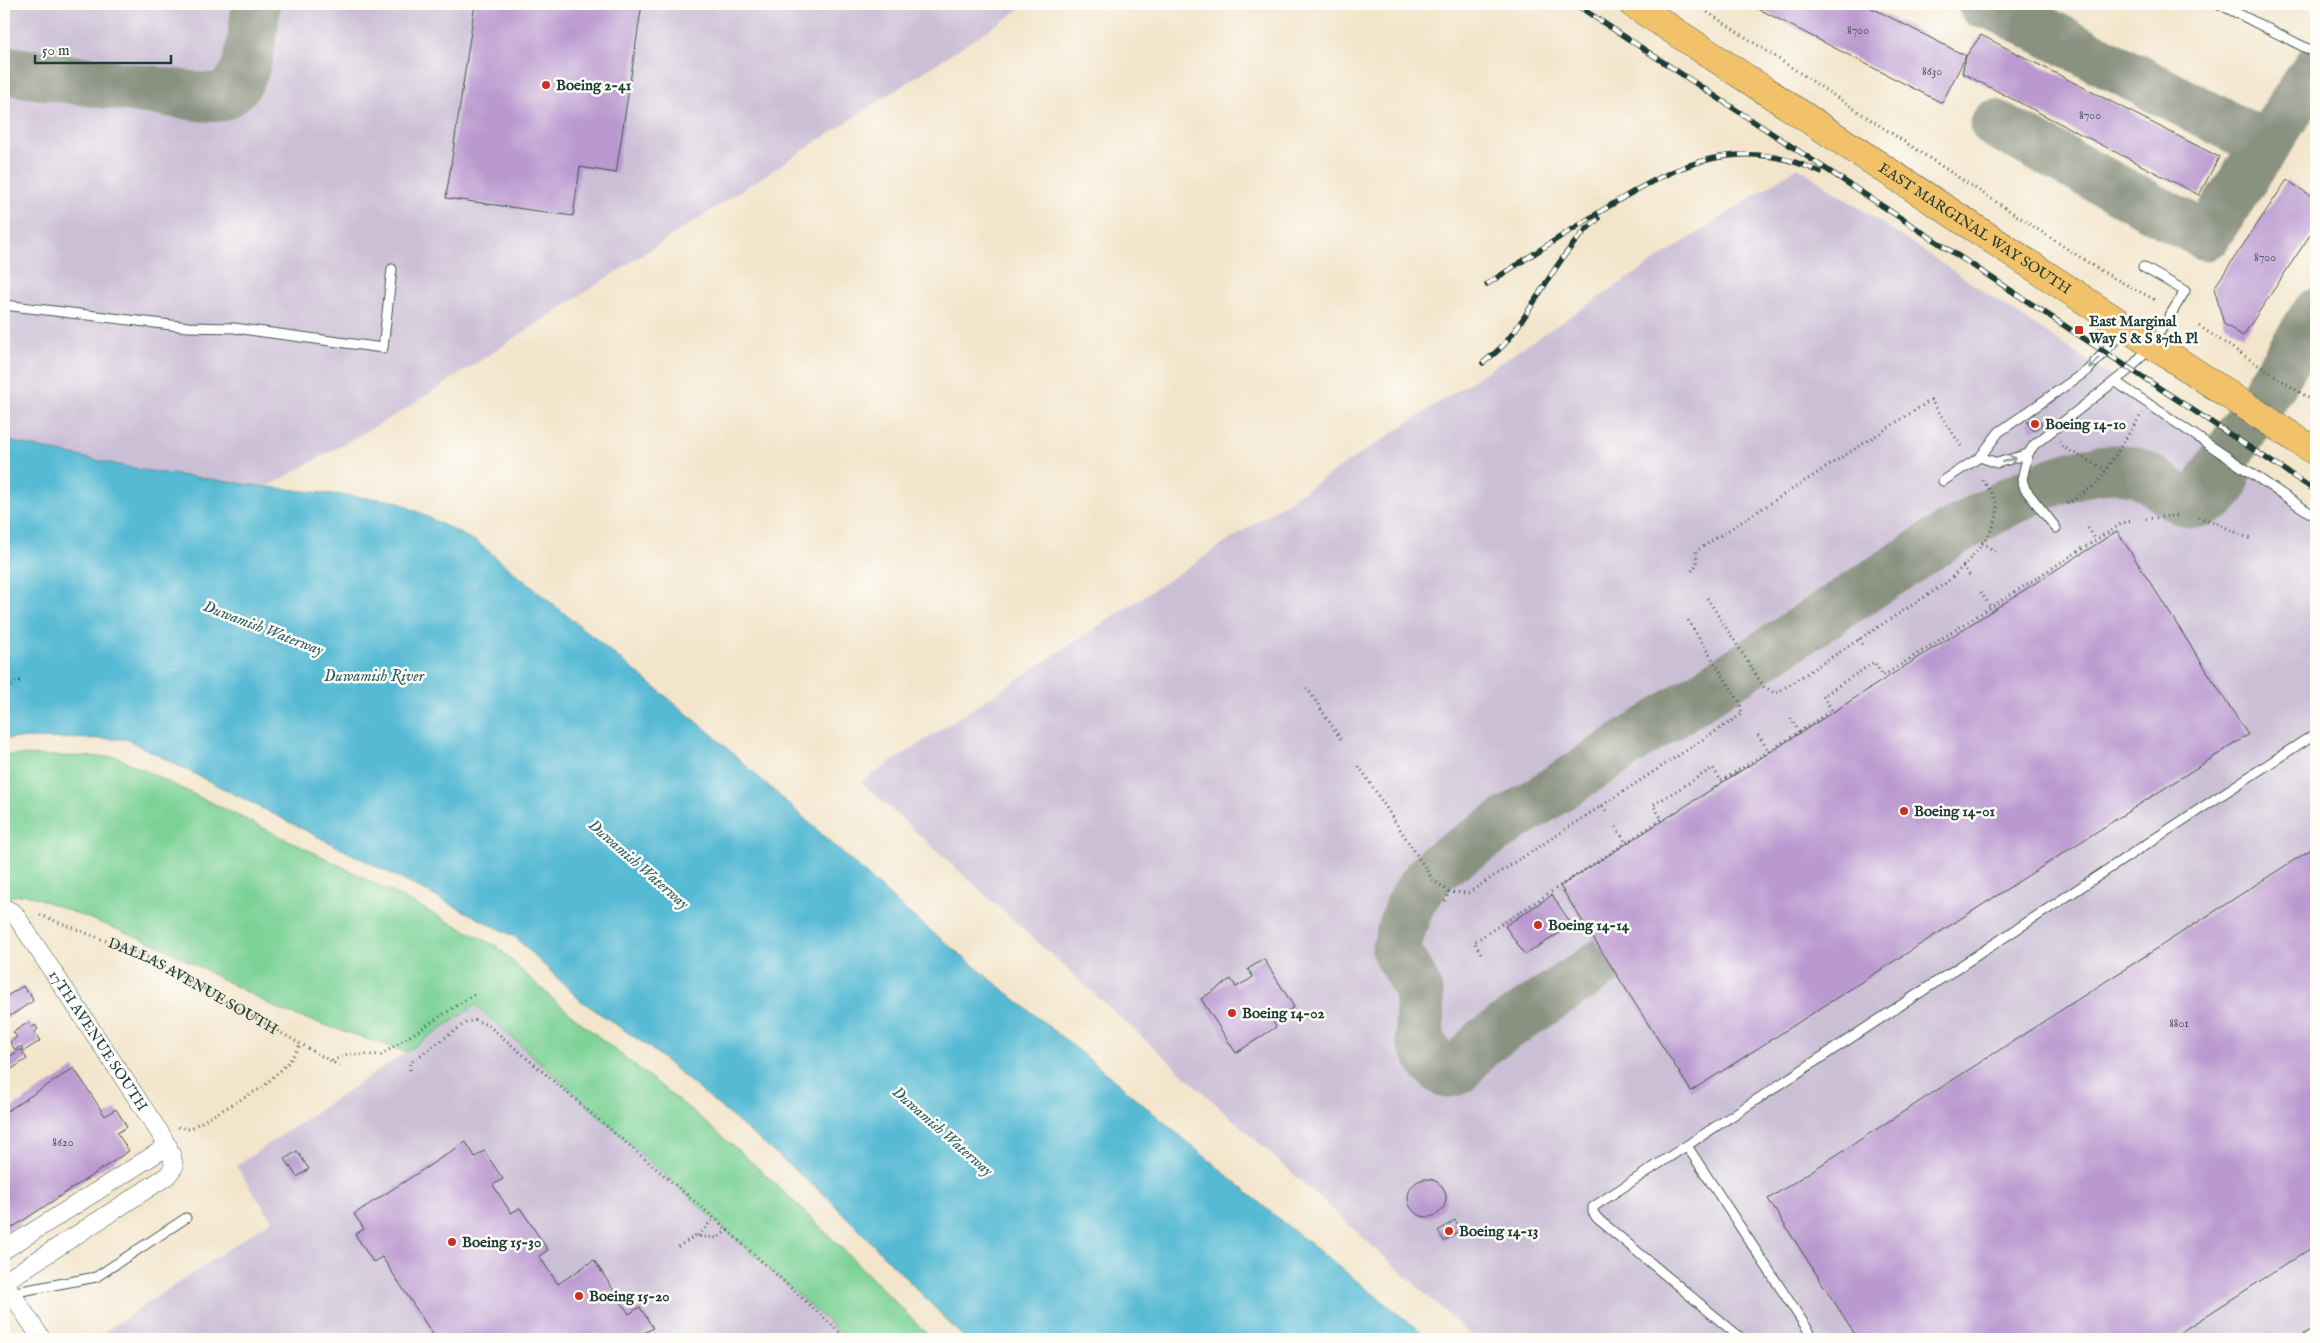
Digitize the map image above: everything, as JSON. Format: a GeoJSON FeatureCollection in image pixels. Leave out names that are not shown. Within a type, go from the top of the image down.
{"type":"FeatureCollection","features":[{"type":"Feature","properties":{"kind":"main road","name":"EAST MARGINAL WAY SOUTH"},"geometry":{"type":"LineString","coordinates":[[1633,4],[2153,343],[2316,452]]}},
{"type":"Feature","properties":{"kind":"street","name":"17TH AVENUE SOUTH"},"geometry":{"type":"LineString","coordinates":[[6,908],[14,914],[168,1146],[174,1167],[168,1176],[6,1286]]}},
{"type":"Feature","properties":{"kind":"street"},"geometry":{"type":"LineString","coordinates":[[4,1250],[168,1146]]}},
{"type":"Feature","properties":{"kind":"street"},"geometry":{"type":"LineString","coordinates":[[6,1286],[41,1338]]}},
{"type":"Feature","properties":{"kind":"lane"},"geometry":{"type":"LineString","coordinates":[[2219,4],[2316,53]]}},
{"type":"Feature","properties":{"kind":"lane"},"geometry":{"type":"LineString","coordinates":[[2056,528],[2025,489],[2022,479],[2028,454],[2034,445],[2116,382],[2153,343],[2185,291],[2143,267]]}},
{"type":"Feature","properties":{"kind":"lane"},"geometry":{"type":"LineString","coordinates":[[4,305],[188,327],[234,328],[383,348],[392,269]]}},
{"type":"Feature","properties":{"kind":"lane"},"geometry":{"type":"LineString","coordinates":[[1943,482],[1980,457],[1999,432],[2088,370],[2127,326]]}},
{"type":"Feature","properties":{"kind":"lane"},"geometry":{"type":"LineString","coordinates":[[2116,382],[2316,517]]}},
{"type":"Feature","properties":{"kind":"lane"},"geometry":{"type":"LineString","coordinates":[[1980,457],[1997,463],[2028,454]]}},
{"type":"Feature","properties":{"kind":"lane"},"geometry":{"type":"LineString","coordinates":[[1742,1339],[1597,1218],[1593,1212],[1594,1206],[2316,733]]}},
{"type":"Feature","properties":{"kind":"lane"},"geometry":{"type":"LineString","coordinates":[[1687,1146],[1814,1339]]}},
{"type":"Feature","properties":{"kind":"lane"},"geometry":{"type":"LineString","coordinates":[[6,1286],[96,1277],[186,1218]]}},
{"type":"Feature","properties":{"kind":"lane"},"geometry":{"type":"LineString","coordinates":[[2306,1339],[2316,1333]]}},
{"type":"Feature","properties":{"kind":"path"},"geometry":{"type":"LineString","coordinates":[[1696,4],[2101,271],[2157,301]]}},
{"type":"Feature","properties":{"kind":"path"},"geometry":{"type":"LineString","coordinates":[[2199,326],[2316,403]]}},
{"type":"Feature","properties":{"kind":"path"},"geometry":{"type":"LineString","coordinates":[[1692,572],[1696,564],[1696,552],[1931,400],[1961,446]]}},
{"type":"Feature","properties":{"kind":"path"},"geometry":{"type":"LineString","coordinates":[[2067,504],[2097,484],[2148,403]]}},
{"type":"Feature","properties":{"kind":"path"},"geometry":{"type":"LineString","coordinates":[[2059,442],[2062,446],[2106,470]]}},
{"type":"Feature","properties":{"kind":"path"},"geometry":{"type":"LineString","coordinates":[[1708,598],[1764,687],[1775,693],[1946,583],[1964,566],[1993,525],[1997,512],[1994,498],[1982,478]]}},
{"type":"Feature","properties":{"kind":"path"},"geometry":{"type":"LineString","coordinates":[[2146,519],[2179,516]]}},
{"type":"Feature","properties":{"kind":"path"},"geometry":{"type":"LineString","coordinates":[[2198,517],[2214,522],[2250,539]]}},
{"type":"Feature","properties":{"kind":"path"},"geometry":{"type":"LineString","coordinates":[[1481,953],[1474,942],[1662,819],[1654,805],[1713,768],[1722,781],[1832,710],[1823,696],[1874,662],[1883,676],[2121,524],[2130,521]]}},
{"type":"Feature","properties":{"kind":"path"},"geometry":{"type":"LineString","coordinates":[[2088,528],[2096,540]]}},
{"type":"Feature","properties":{"kind":"path"},"geometry":{"type":"LineString","coordinates":[[1982,542],[1994,551],[1998,548]]}},
{"type":"Feature","properties":{"kind":"path"},"geometry":{"type":"LineString","coordinates":[[1964,566],[1971,577]]}},
{"type":"Feature","properties":{"kind":"path"},"geometry":{"type":"LineString","coordinates":[[1981,592],[1991,608]]}},
{"type":"Feature","properties":{"kind":"path"},"geometry":{"type":"LineString","coordinates":[[1359,766],[1429,875],[1440,887],[1449,892],[1468,893],[1473,891],[1742,714],[1740,703],[1686,617]]}},
{"type":"Feature","properties":{"kind":"path"},"geometry":{"type":"LineString","coordinates":[[1859,639],[1863,646]]}},
{"type":"Feature","properties":{"kind":"path"},"geometry":{"type":"LineString","coordinates":[[4,693],[16,681],[24,681]]}},
{"type":"Feature","properties":{"kind":"path"},"geometry":{"type":"LineString","coordinates":[[1306,688],[1342,741]]}},
{"type":"Feature","properties":{"kind":"path"},"geometry":{"type":"LineString","coordinates":[[1789,715],[1799,732]]}},
{"type":"Feature","properties":{"kind":"path"},"geometry":{"type":"LineString","coordinates":[[1758,735],[1769,751]]}},
{"type":"Feature","properties":{"kind":"path"},"geometry":{"type":"LineString","coordinates":[[1602,806],[1607,813]]}},
{"type":"Feature","properties":{"kind":"path"},"geometry":{"type":"LineString","coordinates":[[1616,827],[1626,843]]}},
{"type":"Feature","properties":{"kind":"path"},"geometry":{"type":"LineString","coordinates":[[1445,900],[1449,892]]}},
{"type":"Feature","properties":{"kind":"path","name":"DALLAS AVENUE SOUTH"},"geometry":{"type":"LineString","coordinates":[[40,915],[150,958],[341,1067]]}},
{"type":"Feature","properties":{"kind":"path"},"geometry":{"type":"LineString","coordinates":[[332,1062],[348,1054],[381,1055],[476,993]]}},
{"type":"Feature","properties":{"kind":"path"},"geometry":{"type":"LineString","coordinates":[[410,1070],[410,1063],[467,1022],[474,1020],[488,1026],[728,1230],[847,1339]]}},
{"type":"Feature","properties":{"kind":"path"},"geometry":{"type":"LineString","coordinates":[[177,1127],[189,1129],[263,1086],[289,1062],[300,1045]]}},
{"type":"Feature","properties":{"kind":"path"},"geometry":{"type":"LineString","coordinates":[[698,1236],[714,1218]]}},
{"type":"Feature","properties":{"kind":"path"},"geometry":{"type":"LineString","coordinates":[[678,1247],[695,1236],[717,1238],[728,1230]]}},
{"type":"Feature","properties":{"kind":"shaded area"},"geometry":{"type":"Polygon","coordinates":[[[4,4],[1028,4],[404,410],[267,487],[142,470],[4,440],[4,4]]]}},
{"type":"Feature","properties":{"kind":"shaded area"},"geometry":{"type":"Polygon","coordinates":[[[1798,167],[2316,514],[2316,1339],[1475,1339],[861,782],[1798,167]]]}},
{"type":"Feature","properties":{"kind":"shaded area"},"geometry":{"type":"Polygon","coordinates":[[[476,1005],[847,1339],[94,1339],[272,1220],[236,1166],[476,1005]]]}},
{"type":"Feature","properties":{"kind":"green space"},"geometry":{"type":"Polygon","coordinates":[[[4,755],[117,757],[327,859],[498,947],[577,1020],[690,1109],[745,1156],[827,1233],[932,1339],[847,1339],[476,1005],[406,1052],[282,1011],[158,945],[26,894],[4,898],[4,755]]]}},
{"type":"Feature","properties":{"kind":"water","name":"Duwamish River"},"geometry":{"type":"Polygon","coordinates":[[[4,440],[142,470],[267,487],[396,501],[477,542],[707,730],[904,909],[1095,1064],[1280,1220],[1430,1339],[965,1339],[828,1198],[649,1047],[580,1000],[515,937],[126,739],[4,738],[4,440]]]}},
{"type":"Feature","properties":{"kind":"building","name":"Boeing 2-41"},"geometry":{"type":"Polygon","coordinates":[[[475,4],[642,4],[616,173],[580,167],[573,216],[446,198],[475,4]]]}},
{"type":"Feature","properties":{"kind":"building"},"geometry":{"type":"Polygon","coordinates":[[[1749,4],[1864,4],[1966,56],[1942,103],[1749,4]]]}},
{"type":"Feature","properties":{"kind":"building"},"geometry":{"type":"Polygon","coordinates":[[[1981,35],[2219,157],[2199,195],[1962,73],[1966,56],[1981,35]]]}},
{"type":"Feature","properties":{"kind":"building"},"geometry":{"type":"Polygon","coordinates":[[[2287,180],[2316,199],[2316,226],[2243,336],[2224,324],[2214,288],[2287,180]]]}},
{"type":"Feature","properties":{"kind":"building","name":"Boeing 14-10"},"geometry":{"type":"Polygon","coordinates":[[[2037,417],[2042,425],[2033,431],[2027,422],[2037,417]]]}},
{"type":"Feature","properties":{"kind":"building","name":"Boeing 14-01"},"geometry":{"type":"Polygon","coordinates":[[[2117,531],[2248,735],[1691,1091],[1560,886],[2117,531]]]}},
{"type":"Feature","properties":{"kind":"building"},"geometry":{"type":"Polygon","coordinates":[[[2316,846],[2316,1245],[2170,1339],[1858,1339],[1768,1199],[2316,846]]]}},
{"type":"Feature","properties":{"kind":"building","name":"Boeing 14-14"},"geometry":{"type":"Polygon","coordinates":[[[1552,895],[1572,925],[1525,955],[1505,926],[1552,895]]]}},
{"type":"Feature","properties":{"kind":"building"},"geometry":{"type":"Polygon","coordinates":[[[1264,959],[1294,1007],[1273,1021],[1276,1027],[1236,1053],[1201,999],[1231,979],[1236,987],[1247,981],[1253,977],[1248,969],[1264,959]]]}},
{"type":"Feature","properties":{"kind":"building"},"geometry":{"type":"Polygon","coordinates":[[[23,986],[30,993],[33,1001],[4,1020],[4,998],[23,986]]]}},
{"type":"Feature","properties":{"kind":"building"},"geometry":{"type":"Polygon","coordinates":[[[29,1022],[32,1028],[35,1025],[38,1029],[35,1032],[40,1041],[24,1051],[21,1046],[15,1050],[10,1042],[17,1037],[13,1032],[29,1022]]]}},
{"type":"Feature","properties":{"kind":"building"},"geometry":{"type":"Polygon","coordinates":[[[21,1049],[27,1059],[4,1074],[4,1060],[21,1049]]]}},
{"type":"Feature","properties":{"kind":"building"},"geometry":{"type":"Polygon","coordinates":[[[74,1068],[105,1116],[116,1109],[127,1127],[117,1133],[129,1151],[4,1233],[4,1113],[74,1068]]]}},
{"type":"Feature","properties":{"kind":"building","name":"Boeing 15-30"},"geometry":{"type":"Polygon","coordinates":[[[466,1142],[475,1157],[484,1151],[503,1179],[493,1185],[511,1213],[520,1208],[548,1250],[539,1256],[558,1284],[594,1260],[629,1314],[640,1307],[653,1328],[642,1334],[645,1339],[436,1339],[382,1257],[373,1262],[355,1234],[364,1229],[354,1214],[466,1142]]]}},
{"type":"Feature","properties":{"kind":"building"},"geometry":{"type":"Polygon","coordinates":[[[297,1151],[309,1169],[297,1177],[285,1159],[297,1151]]]}},
{"type":"Feature","properties":{"kind":"building"},"geometry":{"type":"Polygon","coordinates":[[[1427,1179],[1441,1184],[1446,1198],[1441,1212],[1427,1217],[1413,1212],[1408,1198],[1413,1184],[1427,1179]]]}},
{"type":"Feature","properties":{"kind":"building","name":"Boeing 14-13"},"geometry":{"type":"Polygon","coordinates":[[[1455,1220],[1461,1230],[1444,1241],[1438,1231],[1455,1220]]]}},
{"type":"Feature","properties":{"kind":"taxiway"},"geometry":{"type":"LineString","coordinates":[[4,70],[201,97],[220,97],[231,91],[239,82],[244,70],[251,43],[256,4]]}},
{"type":"Feature","properties":{"kind":"taxiway"},"geometry":{"type":"LineString","coordinates":[[1982,4],[1992,5],[2009,13],[2266,145]]}},
{"type":"Feature","properties":{"kind":"taxiway"},"geometry":{"type":"LineString","coordinates":[[1995,124],[2206,236],[2316,69]]}},
{"type":"Feature","properties":{"kind":"taxiway"},"geometry":{"type":"LineString","coordinates":[[2208,485],[2316,313]]}},
{"type":"Feature","properties":{"kind":"taxiway"},"geometry":{"type":"LineString","coordinates":[[1607,960],[1482,1043],[1457,1071],[1448,1073],[1442,1071],[1432,1062],[1420,1039],[1417,987],[1396,951],[1410,904],[1422,885],[1440,865],[1936,543],[2004,504],[2031,491],[2058,480],[2110,469],[2133,471],[2142,474],[2184,501],[2203,502],[2217,494],[2224,484],[2225,456]]}},
{"type":"Feature","properties":{"kind":"railway"},"geometry":{"type":"LineString","coordinates":[[1575,4],[2316,491]]}},
{"type":"Feature","properties":{"kind":"railway"},"geometry":{"type":"LineString","coordinates":[[1487,284],[1645,185],[1700,162],[1728,156],[1757,155],[1788,160],[1820,172]]}},
{"type":"Feature","properties":{"kind":"railway"},"geometry":{"type":"LineString","coordinates":[[1483,363],[1506,342],[1518,327],[1571,247],[1598,219]]}},
{"type":"Feature","properties":{"kind":"place","name":"Boeing 2-41"},"geometry":{"type":"Point","coordinates":[546,85]}},
{"type":"Feature","properties":{"kind":"place","name":"East Marginal Way S & S 87th Pl"},"geometry":{"type":"Point","coordinates":[2079,330]}},
{"type":"Feature","properties":{"kind":"place","name":"Boeing 14-10"},"geometry":{"type":"Point","coordinates":[2035,424]}},
{"type":"Feature","properties":{"kind":"place","name":"Boeing 14-01"},"geometry":{"type":"Point","coordinates":[1904,811]}},
{"type":"Feature","properties":{"kind":"place","name":"Boeing 14-14"},"geometry":{"type":"Point","coordinates":[1538,925]}},
{"type":"Feature","properties":{"kind":"place","name":"Boeing 14-02"},"geometry":{"type":"Point","coordinates":[1232,1013]}},
{"type":"Feature","properties":{"kind":"place","name":"Boeing 14-13"},"geometry":{"type":"Point","coordinates":[1449,1231]}},
{"type":"Feature","properties":{"kind":"place","name":"Boeing 15-30"},"geometry":{"type":"Point","coordinates":[452,1242]}},
{"type":"Feature","properties":{"kind":"place","name":"Boeing 15-20"},"geometry":{"type":"Point","coordinates":[579,1296]}},
{"type":"Feature","properties":{"kind":"water label","name":"Duwamish Waterway"},"geometry":{"type":"Point","coordinates":[263,629]}},
{"type":"Feature","properties":{"kind":"water label","name":"Duwamish Waterway"},"geometry":{"type":"Point","coordinates":[638,865]}},
{"type":"Feature","properties":{"kind":"water label","name":"Duwamish Waterway"},"geometry":{"type":"Point","coordinates":[942,1132]}}]}
